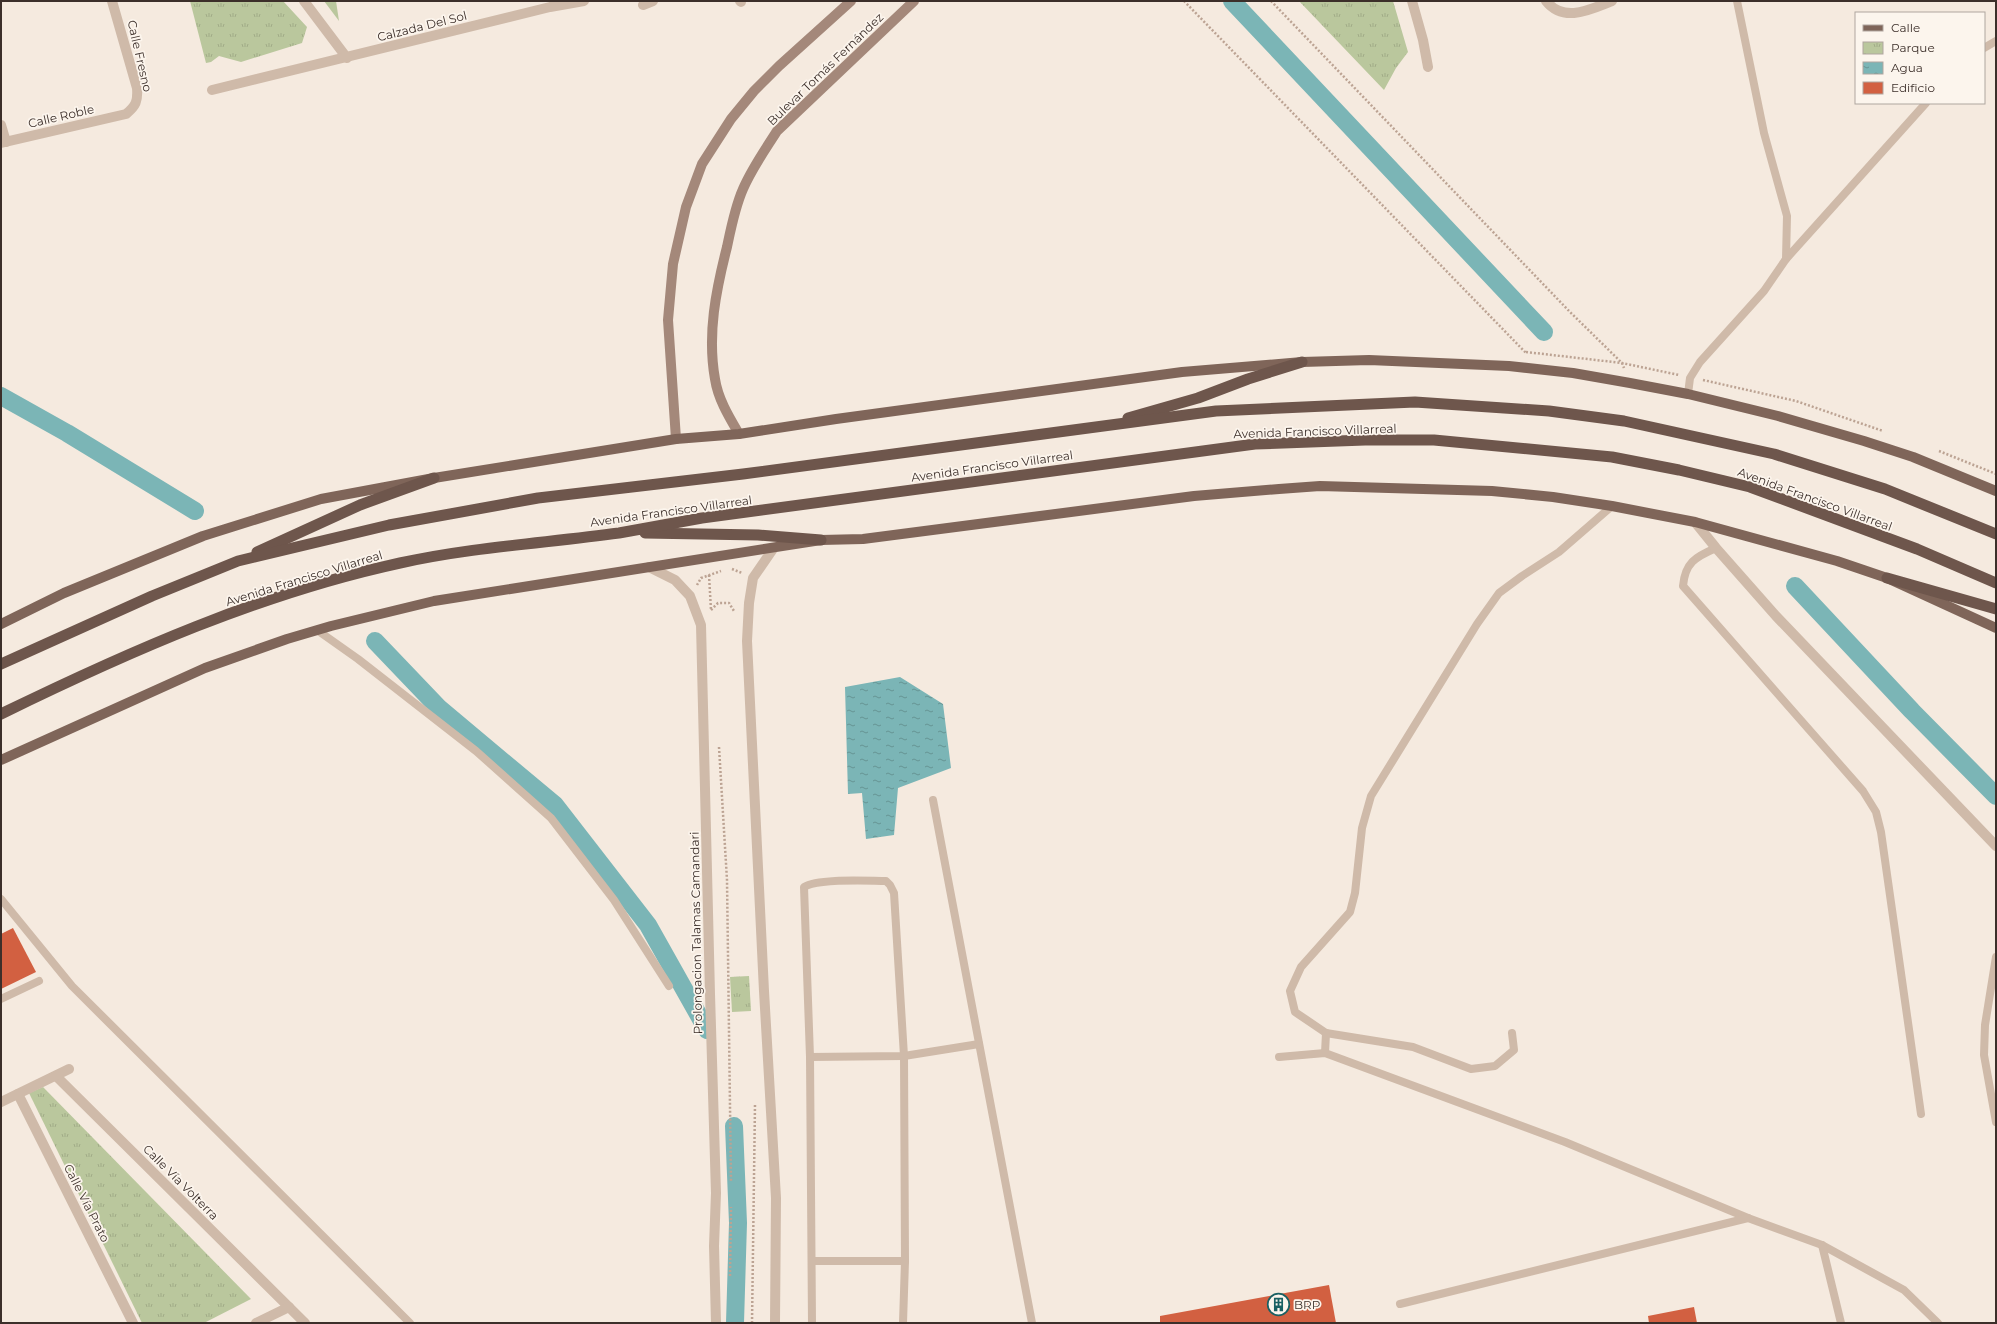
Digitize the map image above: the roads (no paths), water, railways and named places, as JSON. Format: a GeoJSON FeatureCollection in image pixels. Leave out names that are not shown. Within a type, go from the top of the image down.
{"type":"FeatureCollection","features":[{"type":"Feature","properties":{"kind":"highway"},"geometry":{"type":"LineString","coordinates":[[1092,429],[1198,398],[1248,379],[1302,362]]}},
{"type":"Feature","properties":{"kind":"highway","name":"Avenida Francisco Villarreal"},"geometry":{"type":"LineString","coordinates":[[1,664],[152,596],[238,561],[389,525],[538,498],[1092,429],[1216,411],[1357,403],[1415,402],[1549,411],[1624,421],[1774,454],[1886,489],[1996,534]]}},
{"type":"Feature","properties":{"kind":"highway","name":"Avenida Francisco Villarreal"},"geometry":{"type":"LineString","coordinates":[[1,714],[58,686],[167,638],[244,609],[346,576],[400,563],[507,545],[618,533],[702,518],[817,504],[1225,448],[1271,444],[1434,440],[1612,457],[1679,470],[1750,487],[1917,549],[1996,583]]}},
{"type":"Feature","properties":{"kind":"highway"},"geometry":{"type":"LineString","coordinates":[[238,561],[360,505],[434,478]]}},
{"type":"Feature","properties":{"kind":"highway"},"geometry":{"type":"LineString","coordinates":[[618,533],[758,535],[821,540]]}},
{"type":"Feature","properties":{"kind":"highway"},"geometry":{"type":"LineString","coordinates":[[1886,578],[1996,609]]}},
{"type":"Feature","properties":{"kind":"main road"},"geometry":{"type":"LineString","coordinates":[[676,439],[668,320],[673,264],[686,207],[702,164],[730,119],[754,92],[779,66],[850,1]]}},
{"type":"Feature","properties":{"kind":"main road","name":"Bulevar Tomás Fernández"},"geometry":{"type":"LineString","coordinates":[[739,434],[723,407],[715,380],[712,349],[715,302],[732,222],[743,189],[760,157],[777,132],[914,1]]}},
{"type":"Feature","properties":{"kind":"main road"},"geometry":{"type":"LineString","coordinates":[[1,624],[64,593],[203,536],[321,499],[434,478],[676,439],[739,434],[1061,387],[1182,372],[1302,362],[1376,360],[1509,366],[1573,373],[1630,383],[1688,394],[1778,416],[1864,441],[1914,457],[1996,491]]}},
{"type":"Feature","properties":{"kind":"main road"},"geometry":{"type":"LineString","coordinates":[[1,760],[205,668],[317,630],[434,601],[773,549],[821,540],[863,538],[1194,496],[1314,487],[1492,491],[1553,497],[1612,506],[1695,522],[1837,561],[1886,578],[1996,628]]}},
{"type":"Feature","properties":{"kind":"street","name":"Calle Fresno"},"geometry":{"type":"LineString","coordinates":[[112,1],[138,95],[134,108],[126,114]]}},
{"type":"Feature","properties":{"kind":"street"},"geometry":{"type":"LineString","coordinates":[[304,1],[347,58]]}},
{"type":"Feature","properties":{"kind":"street","name":"Calzada Del Sol"},"geometry":{"type":"LineString","coordinates":[[212,90],[347,58],[552,4],[584,1]]}},
{"type":"Feature","properties":{"kind":"street"},"geometry":{"type":"LineString","coordinates":[[643,5],[653,1]]}},
{"type":"Feature","properties":{"kind":"street"},"geometry":{"type":"LineString","coordinates":[[1412,1],[1423,40],[1428,67]]}},
{"type":"Feature","properties":{"kind":"street"},"geometry":{"type":"LineString","coordinates":[[1546,1],[1554,10],[1572,14],[1612,1]]}},
{"type":"Feature","properties":{"kind":"street","name":"Calle Roble"},"geometry":{"type":"LineString","coordinates":[[3,143],[126,114]]}},
{"type":"Feature","properties":{"kind":"street"},"geometry":{"type":"LineString","coordinates":[[1,125],[3,143]]}},
{"type":"Feature","properties":{"kind":"street"},"geometry":{"type":"LineString","coordinates":[[1695,522],[1776,616],[1996,846]]}},
{"type":"Feature","properties":{"kind":"street"},"geometry":{"type":"LineString","coordinates":[[773,549],[753,578],[749,603],[748,641],[764,991],[776,1198],[775,1323]]}},
{"type":"Feature","properties":{"kind":"street","name":"Prolongacion Talamas Camandari"},"geometry":{"type":"LineString","coordinates":[[649,567],[675,580],[690,596],[701,625],[716,1193],[714,1246],[716,1323]]}},
{"type":"Feature","properties":{"kind":"street"},"geometry":{"type":"LineString","coordinates":[[1,1102],[69,1069]]}},
{"type":"Feature","properties":{"kind":"street","name":"Calle Vía Volterra"},"geometry":{"type":"LineString","coordinates":[[56,1076],[305,1323]]}},
{"type":"Feature","properties":{"kind":"street","name":"Calle Vía Prato"},"geometry":{"type":"LineString","coordinates":[[18,1094],[133,1323]]}},
{"type":"Feature","properties":{"kind":"street"},"geometry":{"type":"LineString","coordinates":[[256,1323],[289,1307]]}},
{"type":"Feature","properties":{"kind":"lane"},"geometry":{"type":"LineString","coordinates":[[1737,1],[1764,133],[1787,216],[1786,259]]}},
{"type":"Feature","properties":{"kind":"lane"},"geometry":{"type":"LineString","coordinates":[[1985,47],[1996,41]]}},
{"type":"Feature","properties":{"kind":"lane"},"geometry":{"type":"LineString","coordinates":[[1688,394],[1690,378],[1700,362],[1764,291],[1786,259],[1925,104]]}},
{"type":"Feature","properties":{"kind":"lane"},"geometry":{"type":"LineString","coordinates":[[1512,1033],[1514,1050],[1495,1066],[1471,1069],[1412,1047],[1326,1033],[1295,1012],[1290,991],[1301,967],[1350,912],[1355,893],[1362,828],[1372,796],[1477,624],[1499,593],[1559,552],[1612,506]]}},
{"type":"Feature","properties":{"kind":"lane"},"geometry":{"type":"LineString","coordinates":[[1716,548],[1698,556],[1685,572],[1683,586],[1864,791],[1876,812],[1881,832],[1921,1114]]}},
{"type":"Feature","properties":{"kind":"lane"},"geometry":{"type":"LineString","coordinates":[[317,630],[358,658],[476,751],[551,818],[614,900],[669,986]]}},
{"type":"Feature","properties":{"kind":"lane"},"geometry":{"type":"LineString","coordinates":[[933,800],[1032,1323]]}},
{"type":"Feature","properties":{"kind":"lane"},"geometry":{"type":"LineString","coordinates":[[812,1323],[813,1261],[810,1057],[804,887],[810,883],[832,881],[886,881],[894,893],[904,1056],[905,1261],[903,1323]]}},
{"type":"Feature","properties":{"kind":"lane"},"geometry":{"type":"LineString","coordinates":[[1,899],[72,986],[410,1323]]}},
{"type":"Feature","properties":{"kind":"lane"},"geometry":{"type":"LineString","coordinates":[[1996,957],[1993,998],[1985,1025],[1984,1055],[1996,1122]]}},
{"type":"Feature","properties":{"kind":"lane"},"geometry":{"type":"LineString","coordinates":[[1,999],[39,980]]}},
{"type":"Feature","properties":{"kind":"lane"},"geometry":{"type":"LineString","coordinates":[[1325,1053],[1326,1033]]}},
{"type":"Feature","properties":{"kind":"lane"},"geometry":{"type":"LineString","coordinates":[[810,1057],[904,1056],[979,1044]]}},
{"type":"Feature","properties":{"kind":"lane"},"geometry":{"type":"LineString","coordinates":[[1279,1057],[1325,1053],[1565,1142],[1748,1218],[1822,1245],[1904,1290],[1938,1323]]}},
{"type":"Feature","properties":{"kind":"lane"},"geometry":{"type":"LineString","coordinates":[[1400,1304],[1748,1218]]}},
{"type":"Feature","properties":{"kind":"lane"},"geometry":{"type":"LineString","coordinates":[[1822,1245],[1841,1323]]}},
{"type":"Feature","properties":{"kind":"lane"},"geometry":{"type":"LineString","coordinates":[[813,1261],[905,1261]]}},
{"type":"Feature","properties":{"kind":"water"},"geometry":{"type":"Polygon","coordinates":[[[900,677],[943,704],[951,768],[898,788],[894,835],[866,839],[862,793],[848,794],[845,687],[900,677]]]}},
{"type":"Feature","properties":{"kind":"waterway"},"geometry":{"type":"LineString","coordinates":[[1232,1],[1544,332]]}},
{"type":"Feature","properties":{"kind":"waterway"},"geometry":{"type":"LineString","coordinates":[[1,396],[67,433],[195,511]]}},
{"type":"Feature","properties":{"kind":"waterway"},"geometry":{"type":"LineString","coordinates":[[1795,586],[1912,711],[1996,796]]}},
{"type":"Feature","properties":{"kind":"waterway"},"geometry":{"type":"LineString","coordinates":[[375,641],[439,708],[555,805],[648,925],[707,1030]]}},
{"type":"Feature","properties":{"kind":"waterway"},"geometry":{"type":"LineString","coordinates":[[734,1126],[738,1223],[735,1323]]}},
{"type":"Feature","properties":{"kind":"place","name":"BRP"},"geometry":{"type":"Point","coordinates":[1279,1304]}}]}
